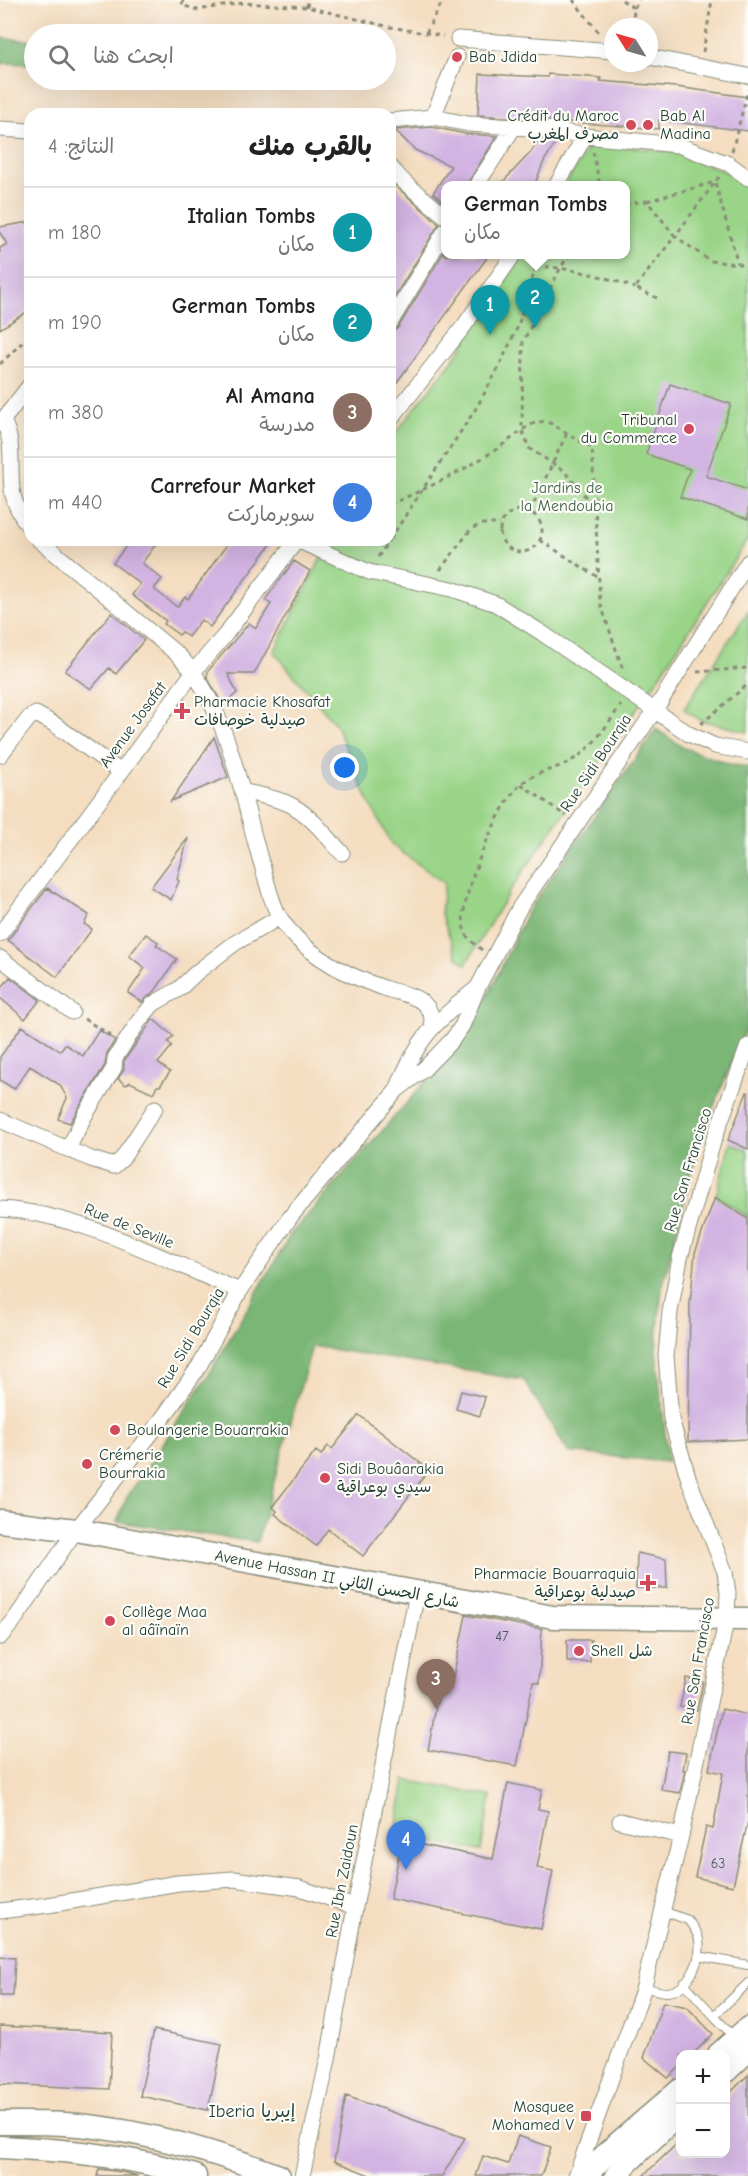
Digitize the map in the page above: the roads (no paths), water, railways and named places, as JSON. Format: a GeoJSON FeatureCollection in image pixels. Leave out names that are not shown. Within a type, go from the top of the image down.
{"type":"FeatureCollection","features":[{"type":"Feature","properties":{"kind":"main road","name":"Avenue Hassan II شارع الحسن الثاني"},"geometry":{"type":"LineString","coordinates":[[0,1521],[76,1530],[553,1617],[737,1618]]}},
{"type":"Feature","properties":{"kind":"main road"},"geometry":{"type":"LineString","coordinates":[[727,2050],[744,2039]]}},
{"type":"Feature","properties":{"kind":"main road"},"geometry":{"type":"LineString","coordinates":[[730,2064],[744,2039]]}},
{"type":"Feature","properties":{"kind":"main road"},"geometry":{"type":"LineString","coordinates":[[585,2176],[609,2151],[676,2094]]}},
{"type":"Feature","properties":{"kind":"main road"},"geometry":{"type":"LineString","coordinates":[[616,2176],[676,2118]]}},
{"type":"Feature","properties":{"kind":"main road"},"geometry":{"type":"LineString","coordinates":[[0,2123],[88,2126],[157,2139],[238,2161],[279,2176]]}},
{"type":"Feature","properties":{"kind":"main road"},"geometry":{"type":"LineString","coordinates":[[0,2148],[106,2154],[195,2176]]}},
{"type":"Feature","properties":{"kind":"street"},"geometry":{"type":"LineString","coordinates":[[458,39],[604,47]]}},
{"type":"Feature","properties":{"kind":"street"},"geometry":{"type":"LineString","coordinates":[[433,117],[457,57]]}},
{"type":"Feature","properties":{"kind":"street"},"geometry":{"type":"LineString","coordinates":[[658,59],[748,76]]}},
{"type":"Feature","properties":{"kind":"street"},"geometry":{"type":"LineString","coordinates":[[396,121],[433,117],[468,124],[547,129],[587,136],[678,145],[729,165],[748,178]]}},
{"type":"Feature","properties":{"kind":"street"},"geometry":{"type":"LineString","coordinates":[[479,181],[514,127]]}},
{"type":"Feature","properties":{"kind":"street"},"geometry":{"type":"LineString","coordinates":[[0,129],[24,131]]}},
{"type":"Feature","properties":{"kind":"street"},"geometry":{"type":"LineString","coordinates":[[559,181],[587,136]]}},
{"type":"Feature","properties":{"kind":"street"},"geometry":{"type":"LineString","coordinates":[[396,178],[441,213]]}},
{"type":"Feature","properties":{"kind":"street"},"geometry":{"type":"LineString","coordinates":[[396,313],[441,238]]}},
{"type":"Feature","properties":{"kind":"street"},"geometry":{"type":"LineString","coordinates":[[396,412],[464,326],[511,259]]}},
{"type":"Feature","properties":{"kind":"street"},"geometry":{"type":"LineString","coordinates":[[24,393],[1,423],[10,441],[13,497],[24,520]]}},
{"type":"Feature","properties":{"kind":"street"},"geometry":{"type":"LineString","coordinates":[[46,546],[177,654],[194,671],[219,722],[280,917],[298,938],[328,963],[381,987],[419,1000],[430,1012],[433,1026]]}},
{"type":"Feature","properties":{"kind":"street","name":"Avenue Josafat"},"geometry":{"type":"LineString","coordinates":[[0,934],[194,671],[225,635],[292,546]]}},
{"type":"Feature","properties":{"kind":"street"},"geometry":{"type":"LineString","coordinates":[[310,546],[369,572],[441,587],[496,604],[689,734],[715,746],[748,752]]}},
{"type":"Feature","properties":{"kind":"street","name":"Rue Sidi Bourqia"},"geometry":{"type":"LineString","coordinates":[[0,1637],[13,1622],[76,1530],[160,1422],[198,1368],[240,1291],[291,1216],[397,1090],[424,1069],[452,1040],[520,907],[655,710],[748,562]]}},
{"type":"Feature","properties":{"kind":"street"},"geometry":{"type":"LineString","coordinates":[[0,755],[30,717],[36,714],[54,724],[121,772]]}},
{"type":"Feature","properties":{"kind":"street"},"geometry":{"type":"LineString","coordinates":[[242,791],[295,807],[342,853]]}},
{"type":"Feature","properties":{"kind":"street"},"geometry":{"type":"LineString","coordinates":[[68,1149],[85,1115],[114,1068],[115,1058],[139,1021],[153,1005],[179,989],[197,972],[236,943],[280,917]]}},
{"type":"Feature","properties":{"kind":"street"},"geometry":{"type":"LineString","coordinates":[[0,958],[72,1012]]}},
{"type":"Feature","properties":{"kind":"street","name":"Rue Sidi Bourqia"},"geometry":{"type":"LineString","coordinates":[[397,1090],[411,1058],[433,1026],[478,987]]}},
{"type":"Feature","properties":{"kind":"street","name":"Rue San Francisco"},"geometry":{"type":"LineString","coordinates":[[576,2176],[644,1987],[737,1618],[728,1593],[725,1572],[689,1480],[671,1419],[666,1355],[670,1312],[680,1258],[713,1142],[748,1046]]}},
{"type":"Feature","properties":{"kind":"street"},"geometry":{"type":"LineString","coordinates":[[0,1120],[105,1164],[116,1166],[155,1108]]}},
{"type":"Feature","properties":{"kind":"street","name":"Rue de Seville"},"geometry":{"type":"LineString","coordinates":[[0,1209],[48,1216],[100,1232],[240,1291]]}},
{"type":"Feature","properties":{"kind":"street","name":"Rue Ibn Zaidoun"},"geometry":{"type":"LineString","coordinates":[[302,2176],[328,2059],[355,1906],[417,1593]]}},
{"type":"Feature","properties":{"kind":"street"},"geometry":{"type":"LineString","coordinates":[[620,1821],[681,1836]]}},
{"type":"Feature","properties":{"kind":"street"},"geometry":{"type":"LineString","coordinates":[[0,1911],[178,1883],[234,1879],[300,1888],[355,1906]]}},
{"type":"Feature","properties":{"kind":"lane"},"geometry":{"type":"LineString","coordinates":[[644,1987],[668,1992],[680,1988],[694,1967],[698,1956],[699,1939],[688,1920],[663,1911]]}},
{"type":"Feature","properties":{"kind":"lane"},"geometry":{"type":"LineString","coordinates":[[698,1956],[748,1965]]}},
{"type":"Feature","properties":{"kind":"lane"},"geometry":{"type":"LineString","coordinates":[[684,1983],[714,2016],[744,2039]]}},
{"type":"Feature","properties":{"kind":"lane"},"geometry":{"type":"LineString","coordinates":[[714,2016],[748,1983]]}},
{"type":"Feature","properties":{"kind":"place","name":"Bab Jdida"},"geometry":{"type":"Point","coordinates":[457,57]}},
{"type":"Feature","properties":{"kind":"place","name":"Crédit du Maroc مصرف المغرب"},"geometry":{"type":"Point","coordinates":[631,125]}},
{"type":"Feature","properties":{"kind":"place","name":"Bab Al Madina"},"geometry":{"type":"Point","coordinates":[648,125]}},
{"type":"Feature","properties":{"kind":"place","name":"German Tombs"},"geometry":{"type":"Point","coordinates":[535,328]}},
{"type":"Feature","properties":{"kind":"place","name":"Italian Tombs"},"geometry":{"type":"Point","coordinates":[490,335]}},
{"type":"Feature","properties":{"kind":"place","name":"Tribunal du Commerce"},"geometry":{"type":"Point","coordinates":[689,429]}},
{"type":"Feature","properties":{"kind":"place","name":"Pharmacie Khosafat صيدلية خوصافات"},"geometry":{"type":"Point","coordinates":[182,711]}},
{"type":"Feature","properties":{"kind":"place","name":"Boulangerie Bouarrakia"},"geometry":{"type":"Point","coordinates":[115,1430]}},
{"type":"Feature","properties":{"kind":"place","name":"Crémerie Bourrakia"},"geometry":{"type":"Point","coordinates":[87,1464]}},
{"type":"Feature","properties":{"kind":"place","name":"Sidi Bouâarakia سيدي بوعراقية"},"geometry":{"type":"Point","coordinates":[325,1478]}},
{"type":"Feature","properties":{"kind":"place","name":"Pharmacie Bouarraquia صيدلية بوعراقية"},"geometry":{"type":"Point","coordinates":[648,1583]}},
{"type":"Feature","properties":{"kind":"place","name":"Collège Maa al aâïnaïn"},"geometry":{"type":"Point","coordinates":[110,1621]}},
{"type":"Feature","properties":{"kind":"place","name":"Shell شل"},"geometry":{"type":"Point","coordinates":[579,1651]}},
{"type":"Feature","properties":{"kind":"place","name":"Al Amana"},"geometry":{"type":"Point","coordinates":[436,1709]}},
{"type":"Feature","properties":{"kind":"place","name":"Carrefour Market"},"geometry":{"type":"Point","coordinates":[406,1870]}},
{"type":"Feature","properties":{"kind":"place","name":"Mosquee Mohamed V"},"geometry":{"type":"Point","coordinates":[586,2116]}},
{"type":"Feature","properties":{"kind":"district","name":"Iberia إيبريا"},"geometry":{"type":"Point","coordinates":[252,2111]}},
{"type":"Feature","properties":{"kind":"park label","name":"Jardins de la Mendoubia"},"geometry":{"type":"Point","coordinates":[567,497]}}]}
